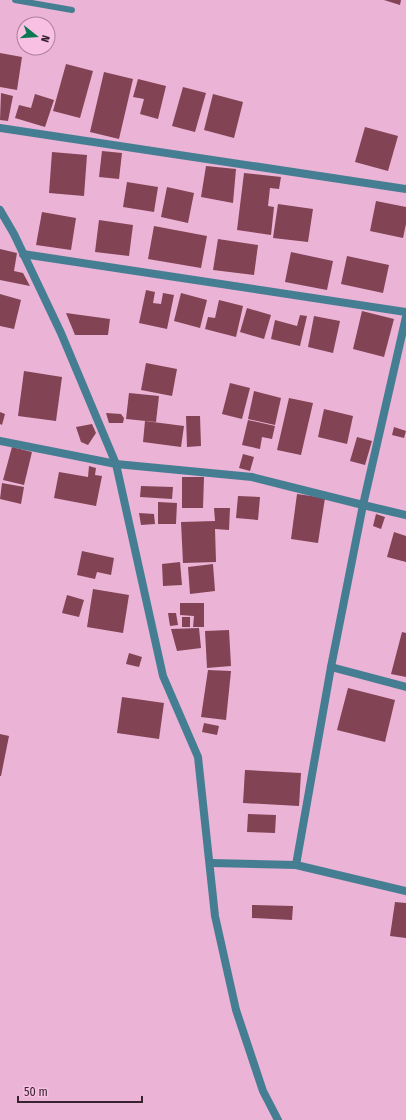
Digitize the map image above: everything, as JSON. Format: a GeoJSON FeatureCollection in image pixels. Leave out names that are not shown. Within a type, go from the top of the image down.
{"type":"FeatureCollection","features":[{"type":"Feature","properties":{"kind":"street"},"geometry":{"type":"LineString","coordinates":[[0,128],[406,189]]}},
{"type":"Feature","properties":{"kind":"street"},"geometry":{"type":"LineString","coordinates":[[0,210],[61,333],[116,464],[163,676],[198,757],[215,916],[236,1010],[263,1091],[278,1120]]}},
{"type":"Feature","properties":{"kind":"street"},"geometry":{"type":"LineString","coordinates":[[23,254],[406,312]]}},
{"type":"Feature","properties":{"kind":"street"},"geometry":{"type":"LineString","coordinates":[[296,865],[331,667],[363,505],[406,317]]}},
{"type":"Feature","properties":{"kind":"street"},"geometry":{"type":"LineString","coordinates":[[0,441],[116,464],[252,477],[406,515]]}},
{"type":"Feature","properties":{"kind":"street"},"geometry":{"type":"LineString","coordinates":[[331,667],[406,687]]}},
{"type":"Feature","properties":{"kind":"street"},"geometry":{"type":"LineString","coordinates":[[210,863],[296,865],[406,891]]}},
{"type":"Feature","properties":{"kind":"lane"},"geometry":{"type":"LineString","coordinates":[[15,0],[72,10]]}},
{"type":"Feature","properties":{"kind":"building"},"geometry":{"type":"Polygon","coordinates":[[[384,0],[401,0],[400,5],[384,0]]]}},
{"type":"Feature","properties":{"kind":"building"},"geometry":{"type":"Polygon","coordinates":[[[0,53],[22,57],[17,90],[0,87],[0,53]]]}},
{"type":"Feature","properties":{"kind":"building"},"geometry":{"type":"Polygon","coordinates":[[[66,64],[93,71],[80,118],[53,111],[66,64]]]}},
{"type":"Feature","properties":{"kind":"building"},"geometry":{"type":"Polygon","coordinates":[[[104,72],[133,79],[119,139],[90,132],[104,72]]]}},
{"type":"Feature","properties":{"kind":"building"},"geometry":{"type":"Polygon","coordinates":[[[138,79],[166,86],[158,119],[140,114],[144,99],[133,97],[138,79]]]}},
{"type":"Feature","properties":{"kind":"building"},"geometry":{"type":"Polygon","coordinates":[[[183,87],[206,93],[195,132],[172,126],[183,87]]]}},
{"type":"Feature","properties":{"kind":"building"},"geometry":{"type":"Polygon","coordinates":[[[1,93],[13,96],[8,121],[0,120],[1,93]]]}},
{"type":"Feature","properties":{"kind":"building"},"geometry":{"type":"Polygon","coordinates":[[[35,94],[54,100],[45,127],[15,118],[19,105],[31,108],[35,94]]]}},
{"type":"Feature","properties":{"kind":"building"},"geometry":{"type":"Polygon","coordinates":[[[213,94],[243,102],[234,138],[204,130],[213,94]]]}},
{"type":"Feature","properties":{"kind":"building"},"geometry":{"type":"Polygon","coordinates":[[[365,127],[398,136],[388,171],[355,162],[365,127]]]}},
{"type":"Feature","properties":{"kind":"building"},"geometry":{"type":"Polygon","coordinates":[[[102,151],[122,153],[119,179],[99,177],[102,151]]]}},
{"type":"Feature","properties":{"kind":"building"},"geometry":{"type":"Polygon","coordinates":[[[52,152],[87,155],[84,196],[49,193],[52,152]]]}},
{"type":"Feature","properties":{"kind":"building"},"geometry":{"type":"Polygon","coordinates":[[[206,166],[236,169],[233,203],[201,197],[206,166]]]}},
{"type":"Feature","properties":{"kind":"building"},"geometry":{"type":"Polygon","coordinates":[[[244,173],[281,177],[279,189],[270,188],[268,206],[274,207],[271,235],[237,230],[244,173]]]}},
{"type":"Feature","properties":{"kind":"building"},"geometry":{"type":"Polygon","coordinates":[[[127,182],[158,187],[154,212],[123,207],[127,182]]]}},
{"type":"Feature","properties":{"kind":"building"},"geometry":{"type":"Polygon","coordinates":[[[167,187],[194,193],[188,223],[161,217],[167,187]]]}},
{"type":"Feature","properties":{"kind":"building"},"geometry":{"type":"Polygon","coordinates":[[[376,201],[406,207],[406,224],[403,238],[370,231],[376,201]]]}},
{"type":"Feature","properties":{"kind":"building"},"geometry":{"type":"Polygon","coordinates":[[[278,204],[313,209],[308,242],[273,238],[278,204]]]}},
{"type":"Feature","properties":{"kind":"building"},"geometry":{"type":"Polygon","coordinates":[[[42,212],[76,218],[71,250],[36,245],[42,212]]]}},
{"type":"Feature","properties":{"kind":"building"},"geometry":{"type":"Polygon","coordinates":[[[99,220],[133,225],[129,256],[95,252],[99,220]]]}},
{"type":"Feature","properties":{"kind":"building"},"geometry":{"type":"Polygon","coordinates":[[[154,226],[207,236],[201,268],[148,259],[154,226]]]}},
{"type":"Feature","properties":{"kind":"building"},"geometry":{"type":"Polygon","coordinates":[[[218,239],[258,245],[254,275],[213,270],[218,239]]]}},
{"type":"Feature","properties":{"kind":"building"},"geometry":{"type":"Polygon","coordinates":[[[0,249],[17,253],[14,271],[23,273],[30,286],[0,280],[0,249]]]}},
{"type":"Feature","properties":{"kind":"building"},"geometry":{"type":"Polygon","coordinates":[[[291,252],[333,261],[327,290],[285,282],[291,252]]]}},
{"type":"Feature","properties":{"kind":"building"},"geometry":{"type":"Polygon","coordinates":[[[347,256],[389,265],[383,293],[341,284],[347,256]]]}},
{"type":"Feature","properties":{"kind":"building"},"geometry":{"type":"Polygon","coordinates":[[[146,290],[155,292],[153,303],[161,304],[163,293],[174,295],[167,329],[139,323],[146,290]]]}},
{"type":"Feature","properties":{"kind":"building"},"geometry":{"type":"Polygon","coordinates":[[[181,293],[207,300],[200,328],[174,321],[181,293]]]}},
{"type":"Feature","properties":{"kind":"building"},"geometry":{"type":"Polygon","coordinates":[[[0,294],[21,300],[14,329],[0,326],[0,294]]]}},
{"type":"Feature","properties":{"kind":"building"},"geometry":{"type":"Polygon","coordinates":[[[219,300],[243,306],[236,337],[205,329],[208,317],[215,318],[219,300]]]}},
{"type":"Feature","properties":{"kind":"building"},"geometry":{"type":"Polygon","coordinates":[[[247,308],[271,315],[264,339],[240,332],[247,308]]]}},
{"type":"Feature","properties":{"kind":"building"},"geometry":{"type":"Polygon","coordinates":[[[362,311],[394,319],[384,357],[353,349],[362,311]]]}},
{"type":"Feature","properties":{"kind":"building"},"geometry":{"type":"Polygon","coordinates":[[[66,313],[110,319],[108,335],[75,335],[66,313]]]}},
{"type":"Feature","properties":{"kind":"building"},"geometry":{"type":"Polygon","coordinates":[[[300,315],[307,316],[300,346],[271,339],[275,320],[297,326],[300,315]]]}},
{"type":"Feature","properties":{"kind":"building"},"geometry":{"type":"Polygon","coordinates":[[[314,316],[340,321],[333,353],[308,347],[314,316]]]}},
{"type":"Feature","properties":{"kind":"building"},"geometry":{"type":"Polygon","coordinates":[[[146,363],[177,369],[172,396],[141,390],[146,363]]]}},
{"type":"Feature","properties":{"kind":"building"},"geometry":{"type":"Polygon","coordinates":[[[24,371],[62,377],[56,421],[18,416],[24,371]]]}},
{"type":"Feature","properties":{"kind":"building"},"geometry":{"type":"Polygon","coordinates":[[[230,383],[250,388],[242,419],[222,414],[230,383]]]}},
{"type":"Feature","properties":{"kind":"building"},"geometry":{"type":"Polygon","coordinates":[[[254,391],[281,398],[275,425],[248,419],[254,391]]]}},
{"type":"Feature","properties":{"kind":"building"},"geometry":{"type":"Polygon","coordinates":[[[129,393],[159,396],[156,422],[126,419],[129,393]]]}},
{"type":"Feature","properties":{"kind":"building"},"geometry":{"type":"Polygon","coordinates":[[[289,398],[313,403],[301,455],[277,450],[289,398]]]}},
{"type":"Feature","properties":{"kind":"building"},"geometry":{"type":"Polygon","coordinates":[[[324,409],[353,416],[347,444],[318,437],[324,409]]]}},
{"type":"Feature","properties":{"kind":"building"},"geometry":{"type":"Polygon","coordinates":[[[0,412],[5,414],[2,425],[0,424],[0,412]]]}},
{"type":"Feature","properties":{"kind":"building"},"geometry":{"type":"Polygon","coordinates":[[[106,413],[121,414],[124,418],[123,423],[109,423],[106,413]]]}},
{"type":"Feature","properties":{"kind":"building"},"geometry":{"type":"Polygon","coordinates":[[[186,416],[200,416],[201,446],[187,447],[186,416]]]}},
{"type":"Feature","properties":{"kind":"building"},"geometry":{"type":"Polygon","coordinates":[[[248,420],[275,426],[272,439],[262,437],[260,449],[242,445],[248,420]]]}},
{"type":"Feature","properties":{"kind":"building"},"geometry":{"type":"Polygon","coordinates":[[[145,421],[184,426],[181,447],[143,442],[145,421]]]}},
{"type":"Feature","properties":{"kind":"building"},"geometry":{"type":"Polygon","coordinates":[[[92,424],[96,433],[88,445],[81,442],[76,427],[92,424]]]}},
{"type":"Feature","properties":{"kind":"building"},"geometry":{"type":"Polygon","coordinates":[[[394,427],[406,431],[404,438],[392,435],[394,427]]]}},
{"type":"Feature","properties":{"kind":"building"},"geometry":{"type":"Polygon","coordinates":[[[357,437],[372,441],[365,465],[350,461],[357,437]]]}},
{"type":"Feature","properties":{"kind":"building"},"geometry":{"type":"Polygon","coordinates":[[[12,447],[32,452],[24,485],[3,480],[12,447]]]}},
{"type":"Feature","properties":{"kind":"building"},"geometry":{"type":"Polygon","coordinates":[[[243,454],[254,457],[250,471],[239,468],[243,454]]]}},
{"type":"Feature","properties":{"kind":"building"},"geometry":{"type":"Polygon","coordinates":[[[89,466],[96,468],[95,475],[102,476],[96,506],[54,498],[59,472],[88,477],[89,466]]]}},
{"type":"Feature","properties":{"kind":"building"},"geometry":{"type":"Polygon","coordinates":[[[182,477],[204,477],[203,508],[182,508],[182,477]]]}},
{"type":"Feature","properties":{"kind":"building"},"geometry":{"type":"Polygon","coordinates":[[[2,483],[24,487],[21,504],[0,499],[2,483]]]}},
{"type":"Feature","properties":{"kind":"building"},"geometry":{"type":"Polygon","coordinates":[[[141,486],[173,487],[172,499],[140,497],[141,486]]]}},
{"type":"Feature","properties":{"kind":"building"},"geometry":{"type":"Polygon","coordinates":[[[297,494],[325,498],[318,543],[291,539],[297,494]]]}},
{"type":"Feature","properties":{"kind":"building"},"geometry":{"type":"Polygon","coordinates":[[[238,496],[260,497],[258,520],[236,518],[238,496]]]}},
{"type":"Feature","properties":{"kind":"building"},"geometry":{"type":"Polygon","coordinates":[[[158,502],[177,503],[176,524],[158,524],[158,502]]]}},
{"type":"Feature","properties":{"kind":"building"},"geometry":{"type":"Polygon","coordinates":[[[214,508],[230,508],[229,530],[215,529],[216,562],[183,563],[181,522],[215,521],[214,508]]]}},
{"type":"Feature","properties":{"kind":"building"},"geometry":{"type":"Polygon","coordinates":[[[139,513],[154,514],[155,524],[141,525],[139,513]]]}},
{"type":"Feature","properties":{"kind":"building"},"geometry":{"type":"Polygon","coordinates":[[[376,514],[385,517],[381,529],[373,526],[376,514]]]}},
{"type":"Feature","properties":{"kind":"building"},"geometry":{"type":"Polygon","coordinates":[[[394,532],[406,536],[406,562],[387,557],[394,532]]]}},
{"type":"Feature","properties":{"kind":"building"},"geometry":{"type":"Polygon","coordinates":[[[82,551],[114,558],[111,575],[97,572],[95,579],[77,575],[82,551]]]}},
{"type":"Feature","properties":{"kind":"building"},"geometry":{"type":"Polygon","coordinates":[[[180,562],[182,585],[163,586],[162,564],[180,562]]]}},
{"type":"Feature","properties":{"kind":"building"},"geometry":{"type":"Polygon","coordinates":[[[213,564],[215,591],[190,594],[188,567],[213,564]]]}},
{"type":"Feature","properties":{"kind":"building"},"geometry":{"type":"Polygon","coordinates":[[[93,589],[129,595],[123,633],[87,627],[93,589]]]}},
{"type":"Feature","properties":{"kind":"building"},"geometry":{"type":"Polygon","coordinates":[[[67,595],[84,600],[79,617],[62,613],[67,595]]]}},
{"type":"Feature","properties":{"kind":"building"},"geometry":{"type":"Polygon","coordinates":[[[180,603],[204,603],[204,627],[193,627],[194,616],[180,615],[180,603]]]}},
{"type":"Feature","properties":{"kind":"building"},"geometry":{"type":"Polygon","coordinates":[[[168,613],[176,613],[178,625],[170,626],[168,613]]]}},
{"type":"Feature","properties":{"kind":"building"},"geometry":{"type":"Polygon","coordinates":[[[182,617],[190,617],[190,627],[182,627],[182,617]]]}},
{"type":"Feature","properties":{"kind":"building"},"geometry":{"type":"Polygon","coordinates":[[[199,628],[201,648],[177,651],[171,629],[199,628]]]}},
{"type":"Feature","properties":{"kind":"building"},"geometry":{"type":"Polygon","coordinates":[[[229,630],[231,666],[207,668],[205,631],[229,630]]]}},
{"type":"Feature","properties":{"kind":"building"},"geometry":{"type":"Polygon","coordinates":[[[402,632],[406,633],[406,677],[391,674],[402,632]]]}},
{"type":"Feature","properties":{"kind":"building"},"geometry":{"type":"Polygon","coordinates":[[[129,653],[142,657],[139,667],[126,664],[129,653]]]}},
{"type":"Feature","properties":{"kind":"building"},"geometry":{"type":"Polygon","coordinates":[[[208,670],[231,671],[226,720],[201,717],[208,670]]]}},
{"type":"Feature","properties":{"kind":"building"},"geometry":{"type":"Polygon","coordinates":[[[348,688],[395,700],[385,742],[337,730],[348,688]]]}},
{"type":"Feature","properties":{"kind":"building"},"geometry":{"type":"Polygon","coordinates":[[[122,697],[164,703],[159,739],[117,733],[122,697]]]}},
{"type":"Feature","properties":{"kind":"building"},"geometry":{"type":"Polygon","coordinates":[[[204,723],[219,726],[217,735],[202,732],[204,723]]]}},
{"type":"Feature","properties":{"kind":"building"},"geometry":{"type":"Polygon","coordinates":[[[0,734],[9,736],[1,776],[0,776],[0,734]]]}},
{"type":"Feature","properties":{"kind":"building"},"geometry":{"type":"Polygon","coordinates":[[[245,770],[301,773],[299,806],[243,803],[245,770]]]}},
{"type":"Feature","properties":{"kind":"building"},"geometry":{"type":"Polygon","coordinates":[[[248,814],[276,815],[275,833],[247,832],[248,814]]]}},
{"type":"Feature","properties":{"kind":"building"},"geometry":{"type":"Polygon","coordinates":[[[395,902],[406,903],[406,938],[390,936],[395,902]]]}},
{"type":"Feature","properties":{"kind":"building"},"geometry":{"type":"Polygon","coordinates":[[[252,905],[293,906],[292,920],[252,918],[252,905]]]}}]}
